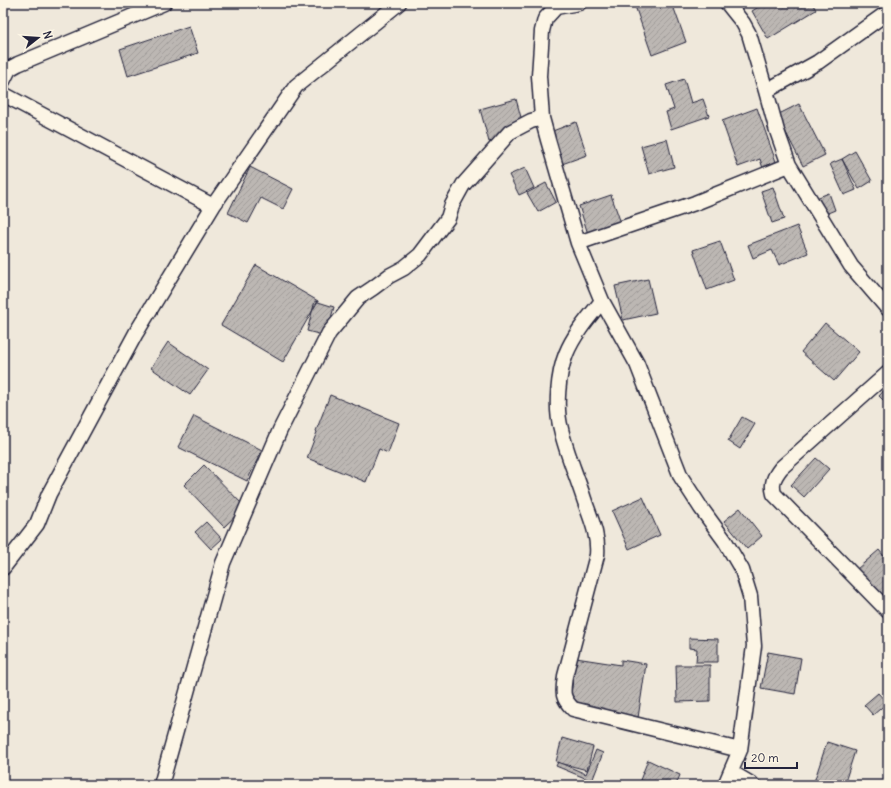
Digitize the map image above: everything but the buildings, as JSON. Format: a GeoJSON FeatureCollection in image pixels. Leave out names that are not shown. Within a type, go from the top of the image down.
{"type":"FeatureCollection","features":[{"type":"Feature","properties":{"kind":"street"},"geometry":{"type":"LineString","coordinates":[[3,81],[9,70],[18,64],[164,3]]}},
{"type":"Feature","properties":{"kind":"street"},"geometry":{"type":"LineString","coordinates":[[3,568],[37,524],[49,494],[136,332],[213,206],[296,86],[399,3]]}},
{"type":"Feature","properties":{"kind":"street"},"geometry":{"type":"LineString","coordinates":[[579,3],[555,5],[544,19],[539,76],[542,118],[548,140],[578,243],[602,301],[637,364],[681,477],[725,541],[742,570],[750,596],[754,646],[740,750],[726,785]]}},
{"type":"Feature","properties":{"kind":"street"},"geometry":{"type":"LineString","coordinates":[[727,3],[749,34],[777,131],[789,165],[851,266],[888,309]]}},
{"type":"Feature","properties":{"kind":"street"},"geometry":{"type":"LineString","coordinates":[[766,91],[818,62],[888,12]]}},
{"type":"Feature","properties":{"kind":"street"},"geometry":{"type":"LineString","coordinates":[[3,94],[213,206]]}},
{"type":"Feature","properties":{"kind":"street"},"geometry":{"type":"LineString","coordinates":[[160,785],[224,563],[280,430],[329,333],[358,298],[389,276],[404,268],[420,254],[448,218],[452,206],[463,185],[510,132],[531,121],[542,118]]}},
{"type":"Feature","properties":{"kind":"street"},"geometry":{"type":"LineString","coordinates":[[578,243],[695,203],[789,165]]}},
{"type":"Feature","properties":{"kind":"street"},"geometry":{"type":"LineString","coordinates":[[602,301],[575,336],[566,353],[562,368],[558,401],[560,428],[594,527],[598,547],[565,676],[563,693],[565,701],[573,709],[740,750]]}},
{"type":"Feature","properties":{"kind":"street"},"geometry":{"type":"LineString","coordinates":[[888,373],[781,468],[774,477],[772,485],[774,494],[888,611]]}},
{"type":"Feature","properties":{"kind":"street"},"geometry":{"type":"LineString","coordinates":[[731,772],[753,785]]}}]}
